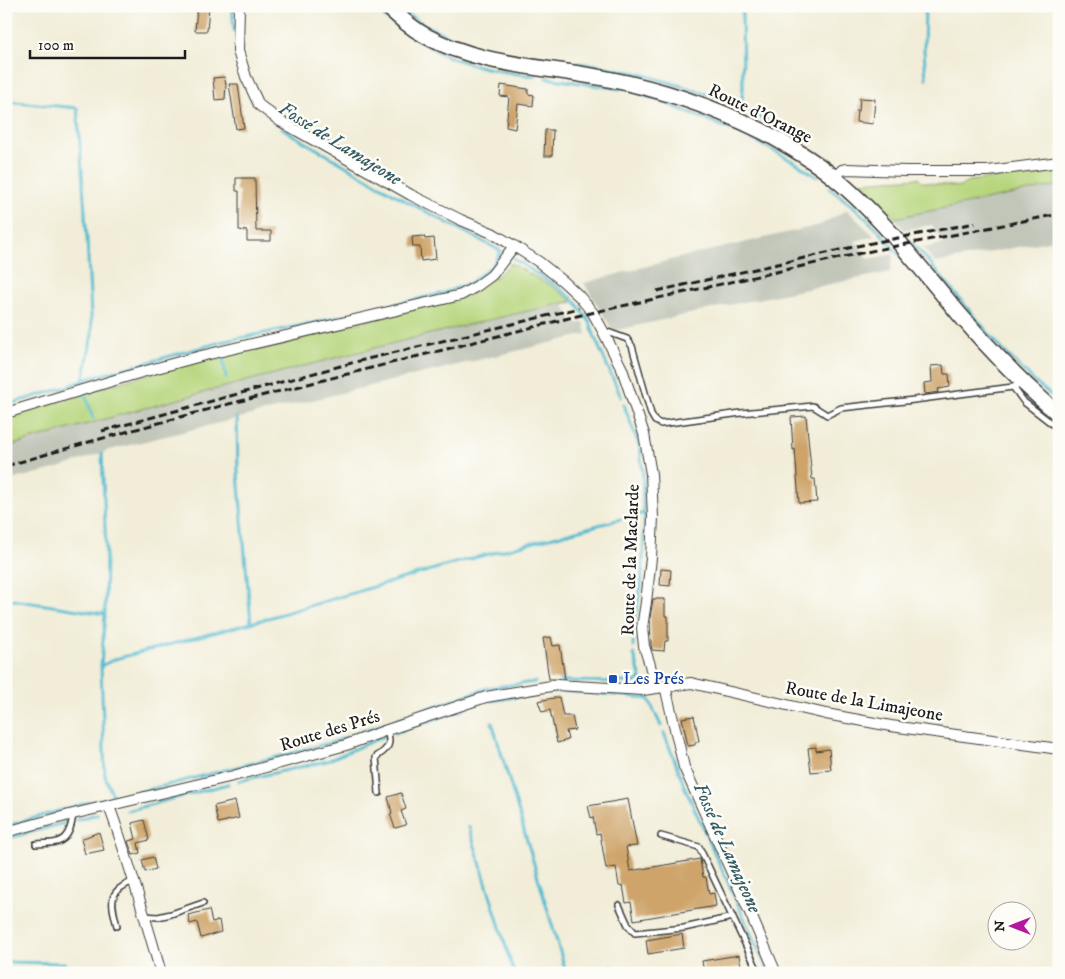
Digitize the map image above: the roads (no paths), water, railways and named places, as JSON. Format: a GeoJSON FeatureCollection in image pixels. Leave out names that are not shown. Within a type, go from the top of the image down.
{"type":"FeatureCollection","features":[{"type":"Feature","properties":{"kind":"street","name":"Route de la Maclarde"},"geometry":{"type":"LineString","coordinates":[[239,6],[238,51],[246,77],[259,105],[280,121],[411,195],[492,233],[539,262],[564,282],[584,302],[603,331],[622,369],[635,406],[644,434],[651,474],[653,516],[651,558],[642,628],[644,646],[660,687],[684,767],[776,973]]}},
{"type":"Feature","properties":{"kind":"street","name":"Route d'Orange"},"geometry":{"type":"LineString","coordinates":[[387,6],[405,22],[425,35],[474,56],[508,64],[605,78],[642,86],[691,101],[761,131],[813,161],[862,202],[1007,367],[1018,385],[1059,414]]}},
{"type":"Feature","properties":{"kind":"street"},"geometry":{"type":"LineString","coordinates":[[834,178],[842,170],[847,169],[988,171],[1059,162]]}},
{"type":"Feature","properties":{"kind":"street"},"geometry":{"type":"LineString","coordinates":[[6,413],[201,356],[461,295],[492,275],[514,246]]}},
{"type":"Feature","properties":{"kind":"street","name":"Route de la Limajeone"},"geometry":{"type":"LineString","coordinates":[[660,687],[692,684],[826,714],[891,726],[1059,749]]}},
{"type":"Feature","properties":{"kind":"street","name":"Route des Prés"},"geometry":{"type":"LineString","coordinates":[[6,832],[346,746],[387,730],[486,697],[556,685],[643,690],[660,687]]}},
{"type":"Feature","properties":{"kind":"street"},"geometry":{"type":"LineString","coordinates":[[109,806],[135,880],[161,973]]}},
{"type":"Feature","properties":{"kind":"lane"},"geometry":{"type":"LineString","coordinates":[[603,331],[627,339],[632,346],[651,414],[655,421],[661,424],[741,413],[813,406],[827,415],[841,408],[1018,385],[1024,402],[1059,429]]}},
{"type":"Feature","properties":{"kind":"lane"},"geometry":{"type":"LineString","coordinates":[[379,793],[376,757],[386,751],[390,739],[387,730]]}},
{"type":"Feature","properties":{"kind":"lane"},"geometry":{"type":"LineString","coordinates":[[36,844],[58,842],[66,836],[72,825],[73,814]]}},
{"type":"Feature","properties":{"kind":"lane"},"geometry":{"type":"LineString","coordinates":[[662,836],[699,847],[759,973]]}},
{"type":"Feature","properties":{"kind":"lane"},"geometry":{"type":"LineString","coordinates":[[117,926],[112,905],[114,894],[126,884],[135,880]]}},
{"type":"Feature","properties":{"kind":"lane"},"geometry":{"type":"LineString","coordinates":[[145,916],[158,918],[203,902]]}},
{"type":"Feature","properties":{"kind":"lane"},"geometry":{"type":"LineString","coordinates":[[619,905],[628,925],[635,933],[684,928],[733,918]]}},
{"type":"Feature","properties":{"kind":"waterway","name":"Fossé de Lamajeone"},"geometry":{"type":"LineString","coordinates":[[232,6],[234,31]]}},
{"type":"Feature","properties":{"kind":"waterway"},"geometry":{"type":"LineString","coordinates":[[374,6],[386,18],[409,34]]}},
{"type":"Feature","properties":{"kind":"waterway"},"geometry":{"type":"LineString","coordinates":[[741,107],[743,88],[742,6]]}},
{"type":"Feature","properties":{"kind":"waterway"},"geometry":{"type":"LineString","coordinates":[[925,6],[924,50],[926,79]]}},
{"type":"Feature","properties":{"kind":"waterway"},"geometry":{"type":"LineString","coordinates":[[398,7],[421,23],[485,51],[537,60],[590,64],[641,74],[715,96],[741,107],[806,142]]}},
{"type":"Feature","properties":{"kind":"waterway"},"geometry":{"type":"LineString","coordinates":[[421,41],[448,57],[472,65],[534,76]]}},
{"type":"Feature","properties":{"kind":"waterway"},"geometry":{"type":"LineString","coordinates":[[547,78],[620,89]]}},
{"type":"Feature","properties":{"kind":"waterway"},"geometry":{"type":"LineString","coordinates":[[638,93],[744,135],[796,163],[817,177]]}},
{"type":"Feature","properties":{"kind":"waterway"},"geometry":{"type":"LineString","coordinates":[[6,101],[77,108],[92,334],[83,383]]}},
{"type":"Feature","properties":{"kind":"waterway","name":"Fossé de Lamajeone"},"geometry":{"type":"LineString","coordinates":[[282,128],[406,201],[501,251]]}},
{"type":"Feature","properties":{"kind":"waterway"},"geometry":{"type":"LineString","coordinates":[[850,179],[923,255],[999,346],[1038,385],[1059,401]]}},
{"type":"Feature","properties":{"kind":"waterway"},"geometry":{"type":"LineString","coordinates":[[829,188],[853,206],[879,231],[916,275]]}},
{"type":"Feature","properties":{"kind":"waterway"},"geometry":{"type":"LineString","coordinates":[[6,405],[67,387],[83,380],[225,341],[444,293],[472,282],[492,266],[501,251]]}},
{"type":"Feature","properties":{"kind":"waterway","name":"Fossé de Lamajeone"},"geometry":{"type":"LineString","coordinates":[[514,259],[573,299],[590,322],[621,397]]}},
{"type":"Feature","properties":{"kind":"waterway"},"geometry":{"type":"LineString","coordinates":[[223,358],[226,378]]}},
{"type":"Feature","properties":{"kind":"waterway"},"geometry":{"type":"LineString","coordinates":[[1023,393],[1059,424]]}},
{"type":"Feature","properties":{"kind":"waterway"},"geometry":{"type":"LineString","coordinates":[[86,396],[93,418]]}},
{"type":"Feature","properties":{"kind":"waterway","name":"Fossé de Lamajeone"},"geometry":{"type":"LineString","coordinates":[[624,405],[640,448],[645,526],[641,586],[634,622],[633,647]]}},
{"type":"Feature","properties":{"kind":"waterway"},"geometry":{"type":"LineString","coordinates":[[237,417],[238,474],[251,623]]}},
{"type":"Feature","properties":{"kind":"waterway"},"geometry":{"type":"LineString","coordinates":[[102,454],[106,550],[105,614]]}},
{"type":"Feature","properties":{"kind":"waterway"},"geometry":{"type":"LineString","coordinates":[[101,666],[115,659],[251,623],[455,563],[644,513]]}},
{"type":"Feature","properties":{"kind":"waterway"},"geometry":{"type":"LineString","coordinates":[[6,599],[105,614],[101,666],[105,777],[114,798]]}},
{"type":"Feature","properties":{"kind":"waterway","name":"Fossé de Lamajeone"},"geometry":{"type":"LineString","coordinates":[[634,654],[642,683]]}},
{"type":"Feature","properties":{"kind":"waterway"},"geometry":{"type":"LineString","coordinates":[[560,681],[631,683],[641,680]]}},
{"type":"Feature","properties":{"kind":"waterway"},"geometry":{"type":"LineString","coordinates":[[6,826],[90,802],[128,795],[334,742],[487,688],[535,682]]}},
{"type":"Feature","properties":{"kind":"waterway"},"geometry":{"type":"LineString","coordinates":[[492,701],[562,691],[648,699]]}},
{"type":"Feature","properties":{"kind":"waterway","name":"Fossé de Lamajeone"},"geometry":{"type":"LineString","coordinates":[[646,693],[661,726]]}},
{"type":"Feature","properties":{"kind":"waterway"},"geometry":{"type":"LineString","coordinates":[[394,733],[465,709]]}},
{"type":"Feature","properties":{"kind":"waterway"},"geometry":{"type":"LineString","coordinates":[[492,722],[566,972]]}},
{"type":"Feature","properties":{"kind":"waterway","name":"Fossé de Lamajeone"},"geometry":{"type":"LineString","coordinates":[[664,733],[685,788],[769,973]]}},
{"type":"Feature","properties":{"kind":"waterway"},"geometry":{"type":"LineString","coordinates":[[239,781],[327,761],[384,736]]}},
{"type":"Feature","properties":{"kind":"waterway"},"geometry":{"type":"LineString","coordinates":[[127,811],[228,784]]}},
{"type":"Feature","properties":{"kind":"waterway"},"geometry":{"type":"LineString","coordinates":[[76,820],[97,814]]}},
{"type":"Feature","properties":{"kind":"waterway"},"geometry":{"type":"LineString","coordinates":[[6,839],[68,822]]}},
{"type":"Feature","properties":{"kind":"waterway"},"geometry":{"type":"LineString","coordinates":[[469,827],[514,973]]}},
{"type":"Feature","properties":{"kind":"waterway"},"geometry":{"type":"LineString","coordinates":[[6,962],[64,963],[70,973]]}},
{"type":"Feature","properties":{"kind":"waterway"},"geometry":{"type":"LineString","coordinates":[[563,973],[612,966]]}},
{"type":"Feature","properties":{"kind":"railway"},"geometry":{"type":"LineString","coordinates":[[6,466],[221,406],[577,316],[866,252],[1059,214]]}},
{"type":"Feature","properties":{"kind":"railway"},"geometry":{"type":"LineString","coordinates":[[657,291],[862,245],[975,223]]}},
{"type":"Feature","properties":{"kind":"railway"},"geometry":{"type":"LineString","coordinates":[[102,431],[355,362],[579,308]]}},
{"type":"Feature","properties":{"kind":"place","name":"Les Prés"},"geometry":{"type":"Point","coordinates":[613,679]}}]}
